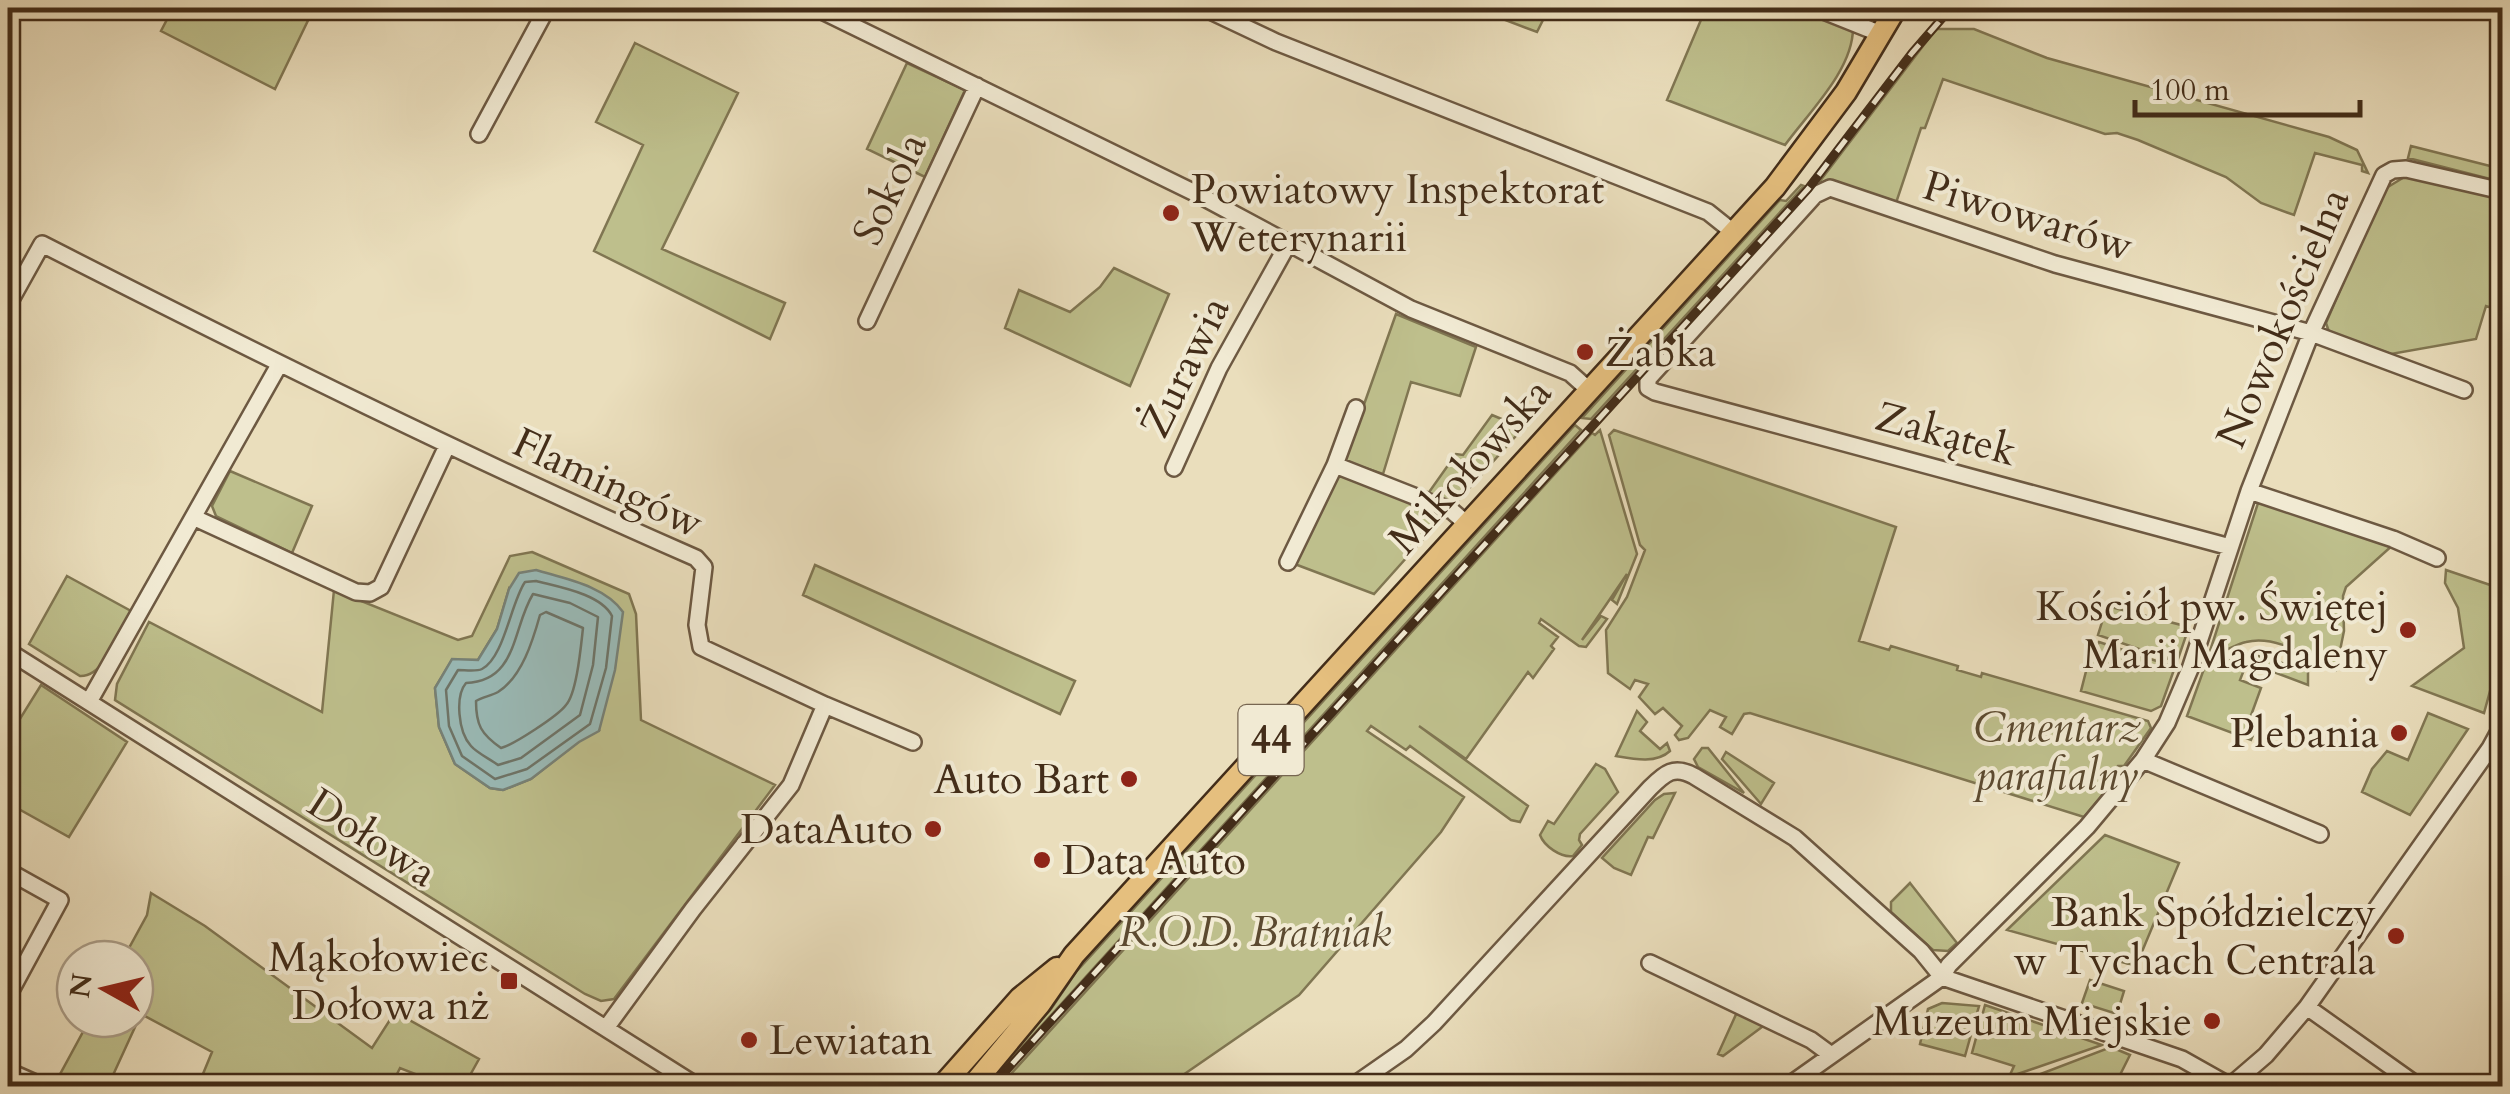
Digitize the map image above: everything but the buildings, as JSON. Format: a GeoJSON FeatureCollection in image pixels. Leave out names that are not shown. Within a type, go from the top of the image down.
{"type":"FeatureCollection","features":[{"type":"Feature","properties":{"kind":"main road","name":"Mikołowska"},"geometry":{"type":"LineString","coordinates":[[972,1086],[1040,1004],[1074,954],[1801,153],[1846,92],[1896,8]]}},
{"type":"Feature","properties":{"kind":"main road","name":"Mikołowska"},"geometry":{"type":"LineString","coordinates":[[942,1086],[1020,998],[1074,954]]}},
{"type":"Feature","properties":{"kind":"street"},"geometry":{"type":"LineString","coordinates":[[479,134],[547,8]]}},
{"type":"Feature","properties":{"kind":"street"},"geometry":{"type":"LineString","coordinates":[[816,8],[1197,194],[1432,319],[1570,373],[1589,390]]}},
{"type":"Feature","properties":{"kind":"street"},"geometry":{"type":"LineString","coordinates":[[1204,8],[1276,42],[1708,212],[1733,232]]}},
{"type":"Feature","properties":{"kind":"street"},"geometry":{"type":"LineString","coordinates":[[1816,8],[1881,34]]}},
{"type":"Feature","properties":{"kind":"street","name":"Sokola"},"geometry":{"type":"LineString","coordinates":[[867,321],[977,86]]}},
{"type":"Feature","properties":{"kind":"street","name":"Nowokościelna"},"geometry":{"type":"LineString","coordinates":[[1788,1086],[1942,976],[2087,827],[2143,760],[2177,703],[2249,491],[2311,333],[2384,176],[2406,168],[2502,191]]}},
{"type":"Feature","properties":{"kind":"street","name":"Piwowarów"},"geometry":{"type":"LineString","coordinates":[[1646,384],[1651,373],[1814,195],[1830,188],[2055,264],[2311,333],[2464,390]]}},
{"type":"Feature","properties":{"kind":"street","name":"Flamingów"},"geometry":{"type":"LineString","coordinates":[[8,305],[42,244],[446,446],[696,558],[704,568],[697,626],[701,647],[708,654],[914,742]]}},
{"type":"Feature","properties":{"kind":"street","name":"Żurawia"},"geometry":{"type":"LineString","coordinates":[[1174,468],[1219,368],[1288,244]]}},
{"type":"Feature","properties":{"kind":"street"},"geometry":{"type":"LineString","coordinates":[[90,700],[279,365]]}},
{"type":"Feature","properties":{"kind":"street","name":"Zakątek"},"geometry":{"type":"LineString","coordinates":[[1646,384],[1655,392],[2230,547]]}},
{"type":"Feature","properties":{"kind":"street"},"geometry":{"type":"LineString","coordinates":[[1288,562],[1335,464],[1356,408]]}},
{"type":"Feature","properties":{"kind":"street","name":"Flamingów"},"geometry":{"type":"LineString","coordinates":[[196,518],[356,592],[370,593],[381,587],[446,446]]}},
{"type":"Feature","properties":{"kind":"street"},"geometry":{"type":"LineString","coordinates":[[1335,464],[1452,511],[1467,524]]}},
{"type":"Feature","properties":{"kind":"street","name":"Nowokościelna"},"geometry":{"type":"LineString","coordinates":[[2249,491],[2394,539],[2437,558]]}},
{"type":"Feature","properties":{"kind":"street","name":"Dołowa"},"geometry":{"type":"LineString","coordinates":[[8,651],[690,1085]]}},
{"type":"Feature","properties":{"kind":"street"},"geometry":{"type":"LineString","coordinates":[[606,1028],[791,785],[825,705]]}},
{"type":"Feature","properties":{"kind":"street"},"geometry":{"type":"LineString","coordinates":[[1353,1086],[1422,1035],[1638,800],[1672,770],[1679,769],[1795,838],[1921,951],[1942,976],[2182,1059],[2230,1086],[2266,1054],[2307,1007],[2502,726]]}},
{"type":"Feature","properties":{"kind":"street"},"geometry":{"type":"LineString","coordinates":[[2143,760],[2320,834]]}},
{"type":"Feature","properties":{"kind":"street"},"geometry":{"type":"LineString","coordinates":[[8,871],[60,900],[8,996]]}},
{"type":"Feature","properties":{"kind":"street"},"geometry":{"type":"LineString","coordinates":[[1650,963],[1812,1040],[1830,1054]]}},
{"type":"Feature","properties":{"kind":"street"},"geometry":{"type":"LineString","coordinates":[[2307,1007],[2418,1086]]}},
{"type":"Feature","properties":{"kind":"street"},"geometry":{"type":"LineString","coordinates":[[8,1071],[42,1086]]}},
{"type":"Feature","properties":{"kind":"green space"},"geometry":{"type":"Polygon","coordinates":[[[173,8],[314,8],[275,89],[161,31],[173,8]]]}},
{"type":"Feature","properties":{"kind":"green space"},"geometry":{"type":"Polygon","coordinates":[[[1474,8],[1549,8],[1537,32],[1474,8]]]}},
{"type":"Feature","properties":{"kind":"green space"},"geometry":{"type":"Polygon","coordinates":[[[1706,8],[1798,8],[1853,28],[1838,75],[1785,145],[1667,100],[1706,8]]]}},
{"type":"Feature","properties":{"kind":"green space"},"geometry":{"type":"Polygon","coordinates":[[[1936,29],[1974,29],[2047,58],[2329,137],[2357,150],[2368,173],[2362,171],[2362,165],[2315,153],[2294,215],[2261,203],[2226,177],[2138,140],[2117,133],[2105,134],[1943,79],[1925,128],[1921,128],[1896,203],[1820,181],[1936,29]]]}},
{"type":"Feature","properties":{"kind":"green space"},"geometry":{"type":"Polygon","coordinates":[[[635,43],[738,93],[662,249],[785,303],[770,339],[594,251],[643,145],[596,122],[635,43]]]}},
{"type":"Feature","properties":{"kind":"green space"},"geometry":{"type":"Polygon","coordinates":[[[907,63],[965,90],[925,177],[867,149],[907,63]]]}},
{"type":"Feature","properties":{"kind":"green space"},"geometry":{"type":"Polygon","coordinates":[[[2411,146],[2502,169],[2502,182],[2408,158],[2411,146]]]}},
{"type":"Feature","properties":{"kind":"green space"},"geometry":{"type":"Polygon","coordinates":[[[2406,176],[2502,198],[2502,311],[2486,306],[2476,339],[2391,354],[2329,332],[2326,323],[2383,190],[2406,176]]]}},
{"type":"Feature","properties":{"kind":"green space"},"geometry":{"type":"Polygon","coordinates":[[[1804,186],[1591,419],[1582,418],[1780,200],[1786,201],[1804,186]]]}},
{"type":"Feature","properties":{"kind":"green space"},"geometry":{"type":"Polygon","coordinates":[[[1114,268],[1169,294],[1130,386],[1005,328],[1019,290],[1070,312],[1100,287],[1114,268]]]}},
{"type":"Feature","properties":{"kind":"green space"},"geometry":{"type":"Polygon","coordinates":[[[1396,314],[1476,347],[1460,396],[1411,382],[1383,474],[1344,461],[1396,314]]]}},
{"type":"Feature","properties":{"kind":"green space"},"geometry":{"type":"Polygon","coordinates":[[[1492,415],[1523,428],[1456,503],[1427,495],[1456,454],[1463,455],[1492,415]]]}},
{"type":"Feature","properties":{"kind":"green space"},"geometry":{"type":"Polygon","coordinates":[[[1575,425],[1581,430],[987,1086],[981,1086],[1051,1009],[1076,972],[1575,425]]]}},
{"type":"Feature","properties":{"kind":"green space","name":"R.O.D. Bratniak"},"geometry":{"type":"Polygon","coordinates":[[[1600,430],[1637,554],[1617,604],[1612,600],[1627,574],[1582,640],[1601,616],[1607,619],[1586,647],[1541,619],[1539,623],[1558,637],[1551,646],[1554,649],[1533,678],[1528,672],[1466,759],[1419,726],[1528,806],[1520,822],[1511,820],[1410,746],[1406,750],[1371,726],[1367,731],[1464,797],[1441,832],[1299,995],[1167,1086],[1000,1086],[1592,433],[1600,430]]]}},
{"type":"Feature","properties":{"kind":"green space","name":"Cmentarz parafialny"},"geometry":{"type":"Polygon","coordinates":[[[1614,430],[1896,527],[1859,641],[1889,650],[1891,646],[1958,666],[1957,670],[1981,677],[1982,673],[2148,721],[2151,728],[2124,766],[2118,766],[2113,782],[2084,817],[1750,713],[1744,714],[1732,734],[1720,727],[1726,717],[1710,710],[1688,738],[1679,740],[1675,735],[1682,726],[1663,708],[1655,714],[1639,697],[1648,684],[1635,680],[1630,689],[1608,673],[1606,630],[1627,597],[1645,550],[1640,545],[1609,435],[1614,430]]]}},
{"type":"Feature","properties":{"kind":"green space"},"geometry":{"type":"Polygon","coordinates":[[[230,471],[312,506],[292,553],[216,516],[212,506],[230,471]]]}},
{"type":"Feature","properties":{"kind":"green space"},"geometry":{"type":"Polygon","coordinates":[[[1340,472],[1438,512],[1442,518],[1374,594],[1292,563],[1340,472]]]}},
{"type":"Feature","properties":{"kind":"green space","name":"Cmentarz parafialny"},"geometry":{"type":"Polygon","coordinates":[[[2259,500],[2394,544],[2346,587],[2344,631],[2336,670],[2269,641],[2246,642],[2209,654],[2259,500]]]}},
{"type":"Feature","properties":{"kind":"green space"},"geometry":{"type":"Polygon","coordinates":[[[532,552],[629,594],[636,614],[641,720],[775,785],[614,999],[601,1001],[585,994],[115,700],[117,684],[149,622],[322,712],[334,590],[458,640],[472,636],[510,556],[532,552]],[[509,589],[497,629],[478,660],[452,660],[435,688],[439,727],[455,764],[490,788],[503,790],[531,779],[599,730],[509,589]]]}},
{"type":"Feature","properties":{"kind":"green space"},"geometry":{"type":"Polygon","coordinates":[[[815,565],[1075,681],[1060,714],[803,595],[815,565]]]}},
{"type":"Feature","properties":{"kind":"green space"},"geometry":{"type":"Polygon","coordinates":[[[2446,570],[2502,589],[2502,647],[2484,713],[2412,686],[2464,648],[2458,608],[2445,583],[2446,570]]]}},
{"type":"Feature","properties":{"kind":"green space"},"geometry":{"type":"Polygon","coordinates":[[[67,576],[131,611],[104,661],[89,674],[80,676],[29,644],[67,576]]]}},
{"type":"Feature","properties":{"kind":"green space"},"geometry":{"type":"Polygon","coordinates":[[[2107,606],[2189,627],[2177,662],[2098,635],[2107,606]]]}},
{"type":"Feature","properties":{"kind":"green space"},"geometry":{"type":"Polygon","coordinates":[[[2099,642],[2175,667],[2161,706],[2151,711],[2081,691],[2092,648],[2099,642]]]}},
{"type":"Feature","properties":{"kind":"green space"},"geometry":{"type":"Polygon","coordinates":[[[2249,653],[2308,671],[2308,685],[2247,662],[2240,680],[2261,688],[2249,721],[2257,725],[2251,740],[2187,716],[2205,666],[2213,667],[2249,653]]]}},
{"type":"Feature","properties":{"kind":"green space"},"geometry":{"type":"Polygon","coordinates":[[[41,685],[127,742],[69,837],[8,803],[8,738],[41,685]]]}},
{"type":"Feature","properties":{"kind":"green space"},"geometry":{"type":"Polygon","coordinates":[[[1637,711],[1647,722],[1640,731],[1660,749],[1667,743],[1670,751],[1644,760],[1616,756],[1637,711]]]}},
{"type":"Feature","properties":{"kind":"green space"},"geometry":{"type":"Polygon","coordinates":[[[2428,713],[2468,729],[2410,815],[2362,792],[2372,769],[2387,751],[2408,760],[2428,713]]]}},
{"type":"Feature","properties":{"kind":"green space"},"geometry":{"type":"Polygon","coordinates":[[[1702,748],[1708,748],[1744,793],[1698,767],[1694,759],[1702,748]]]}},
{"type":"Feature","properties":{"kind":"green space"},"geometry":{"type":"Polygon","coordinates":[[[1726,752],[1774,783],[1761,804],[1722,759],[1726,752]]]}},
{"type":"Feature","properties":{"kind":"green space"},"geometry":{"type":"Polygon","coordinates":[[[1596,764],[1605,769],[1618,792],[1580,834],[1582,845],[1573,856],[1563,855],[1549,847],[1540,835],[1548,821],[1554,824],[1596,764]]]}},
{"type":"Feature","properties":{"kind":"green space"},"geometry":{"type":"Polygon","coordinates":[[[1675,793],[1631,875],[1602,858],[1655,800],[1675,793]]]}},
{"type":"Feature","properties":{"kind":"green space"},"geometry":{"type":"Polygon","coordinates":[[[2105,835],[2179,863],[2136,966],[2007,930],[2105,835]]]}},
{"type":"Feature","properties":{"kind":"green space"},"geometry":{"type":"Polygon","coordinates":[[[1910,883],[1957,943],[1948,951],[1933,950],[1891,912],[1891,902],[1910,883]]]}},
{"type":"Feature","properties":{"kind":"green space"},"geometry":{"type":"Polygon","coordinates":[[[151,893],[205,926],[372,1048],[395,1012],[479,1059],[464,1086],[446,1086],[400,1068],[391,1086],[198,1086],[212,1052],[155,1021],[155,939],[134,939],[147,915],[151,893]]]}},
{"type":"Feature","properties":{"kind":"green space"},"geometry":{"type":"Polygon","coordinates":[[[2090,980],[2124,991],[2117,1014],[2082,1003],[2090,980]]]}},
{"type":"Feature","properties":{"kind":"green space"},"geometry":{"type":"Polygon","coordinates":[[[1942,1003],[1979,1006],[1965,1056],[1920,1044],[1928,1009],[1942,1003]]]}},
{"type":"Feature","properties":{"kind":"green space"},"geometry":{"type":"Polygon","coordinates":[[[1985,1005],[2102,1045],[2009,1077],[2014,1066],[1972,1053],[1985,1005]]]}},
{"type":"Feature","properties":{"kind":"green space"},"geometry":{"type":"Polygon","coordinates":[[[1738,1010],[1766,1024],[1723,1056],[1718,1054],[1738,1010]]]}},
{"type":"Feature","properties":{"kind":"green space"},"geometry":{"type":"Polygon","coordinates":[[[79,1039],[130,1039],[108,1086],[76,1086],[58,1078],[79,1039]]]}},
{"type":"Feature","properties":{"kind":"green space"},"geometry":{"type":"Polygon","coordinates":[[[2111,1047],[2130,1055],[2121,1073],[2124,1086],[2005,1086],[2007,1082],[2038,1075],[2111,1047]]]}},
{"type":"Feature","properties":{"kind":"water"},"geometry":{"type":"Polygon","coordinates":[[[536,570],[595,590],[623,612],[615,670],[599,731],[531,779],[503,790],[490,788],[455,764],[439,727],[435,688],[452,659],[478,660],[497,629],[509,589],[519,573],[536,570]]]}},
{"type":"Feature","properties":{"kind":"railway"},"geometry":{"type":"LineString","coordinates":[[992,1086],[1808,189],[1951,8]]}},
{"type":"Feature","properties":{"kind":"place","name":"Powiatowy Inspektorat Weterynarii"},"geometry":{"type":"Point","coordinates":[1171,213]}},
{"type":"Feature","properties":{"kind":"place","name":"Żabka"},"geometry":{"type":"Point","coordinates":[1585,352]}},
{"type":"Feature","properties":{"kind":"place","name":"Kościół pw. Świętej Marii Magdaleny"},"geometry":{"type":"Point","coordinates":[2408,630]}},
{"type":"Feature","properties":{"kind":"place","name":"Plebania"},"geometry":{"type":"Point","coordinates":[2399,733]}},
{"type":"Feature","properties":{"kind":"place","name":"Auto Bart"},"geometry":{"type":"Point","coordinates":[1129,779]}},
{"type":"Feature","properties":{"kind":"place","name":"DataAuto"},"geometry":{"type":"Point","coordinates":[933,829]}},
{"type":"Feature","properties":{"kind":"place","name":"Data Auto"},"geometry":{"type":"Point","coordinates":[1042,860]}},
{"type":"Feature","properties":{"kind":"place","name":"Bank Spółdzielczy w Tychach Centrala"},"geometry":{"type":"Point","coordinates":[2396,936]}},
{"type":"Feature","properties":{"kind":"place","name":"Mąkołowiec Dołowa nż"},"geometry":{"type":"Point","coordinates":[509,981]}},
{"type":"Feature","properties":{"kind":"place","name":"Muzeum Miejskie"},"geometry":{"type":"Point","coordinates":[2212,1021]}},
{"type":"Feature","properties":{"kind":"place","name":"Lewiatan"},"geometry":{"type":"Point","coordinates":[749,1040]}}]}
